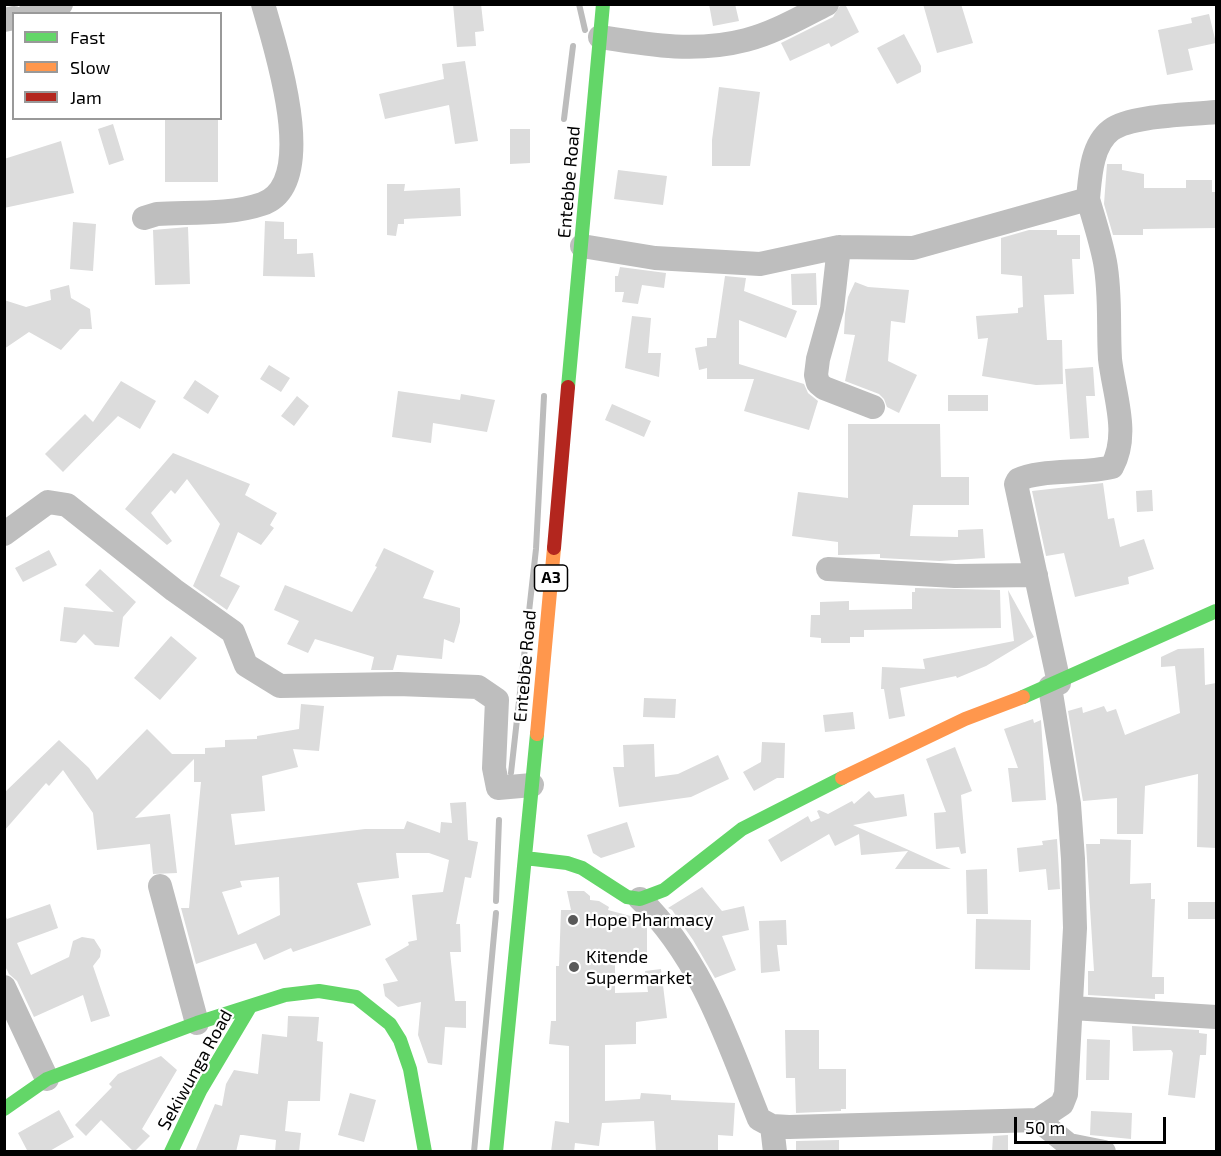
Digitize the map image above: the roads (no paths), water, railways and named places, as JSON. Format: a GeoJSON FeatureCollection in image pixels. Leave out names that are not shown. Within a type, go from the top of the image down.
{"type":"FeatureCollection","features":[{"type":"Feature","properties":{"kind":"main road","name":"Entebbe Road"},"geometry":{"type":"LineString","coordinates":[[496,1152],[603,4]]}},
{"type":"Feature","properties":{"kind":"main road"},"geometry":{"type":"LineString","coordinates":[[525,858],[567,863],[582,868],[627,897],[640,899],[664,890],[742,829],[778,809],[964,719],[1055,685],[1216,611]]}},
{"type":"Feature","properties":{"kind":"main road"},"geometry":{"type":"LineString","coordinates":[[4,1109],[47,1079],[197,1023],[285,995],[319,992],[339,994],[356,997],[390,1024],[400,1040],[410,1069],[425,1152]]}},
{"type":"Feature","properties":{"kind":"main road","name":"Sekiwunga Road"},"geometry":{"type":"LineString","coordinates":[[171,1152],[200,1091],[250,1007]]}},
{"type":"Feature","properties":{"kind":"street"},"geometry":{"type":"LineString","coordinates":[[35,12],[61,4]]}},
{"type":"Feature","properties":{"kind":"street"},"geometry":{"type":"LineString","coordinates":[[144,218],[157,214],[246,208],[264,204],[282,190],[289,176],[289,107],[283,74],[263,4]]}},
{"type":"Feature","properties":{"kind":"street"},"geometry":{"type":"LineString","coordinates":[[600,37],[664,47],[711,47],[748,40],[827,4]]}},
{"type":"Feature","properties":{"kind":"street"},"geometry":{"type":"LineString","coordinates":[[640,899],[655,914],[698,973],[759,1119],[772,1126],[1038,1120],[1062,1104],[1066,1094],[1072,1008],[1075,928],[1073,859],[1055,685],[1018,480],[1030,476],[1098,471],[1112,467],[1121,446],[1110,358],[1110,315],[1105,262],[1088,200],[1090,176],[1098,148],[1111,130],[1140,120],[1216,112]]}},
{"type":"Feature","properties":{"kind":"street"},"geometry":{"type":"LineString","coordinates":[[582,246],[655,258],[748,264],[839,247],[914,248],[1088,200]]}},
{"type":"Feature","properties":{"kind":"street"},"geometry":{"type":"LineString","coordinates":[[839,247],[832,309],[818,359],[816,375],[818,383],[824,388],[873,407]]}},
{"type":"Feature","properties":{"kind":"street"},"geometry":{"type":"LineString","coordinates":[[4,534],[48,502],[67,504],[174,590],[233,632],[246,665],[280,686],[398,684],[478,687],[497,700],[494,768],[498,788],[532,785]]}},
{"type":"Feature","properties":{"kind":"street"},"geometry":{"type":"LineString","coordinates":[[828,569],[956,576],[1036,575]]}},
{"type":"Feature","properties":{"kind":"street"},"geometry":{"type":"LineString","coordinates":[[160,886],[197,1023]]}},
{"type":"Feature","properties":{"kind":"street"},"geometry":{"type":"LineString","coordinates":[[4,987],[47,1079]]}},
{"type":"Feature","properties":{"kind":"street"},"geometry":{"type":"LineString","coordinates":[[1072,1008],[1216,1017]]}},
{"type":"Feature","properties":{"kind":"street"},"geometry":{"type":"LineString","coordinates":[[1038,1120],[1069,1145],[1104,1152]]}},
{"type":"Feature","properties":{"kind":"street"},"geometry":{"type":"LineString","coordinates":[[772,1126],[775,1152]]}},
{"type":"Feature","properties":{"kind":"waterway"},"geometry":{"type":"LineString","coordinates":[[579,4],[585,30]]}},
{"type":"Feature","properties":{"kind":"waterway"},"geometry":{"type":"LineString","coordinates":[[564,119],[573,46]]}},
{"type":"Feature","properties":{"kind":"waterway"},"geometry":{"type":"LineString","coordinates":[[511,773],[536,549],[544,396]]}},
{"type":"Feature","properties":{"kind":"waterway"},"geometry":{"type":"LineString","coordinates":[[496,901],[499,820]]}},
{"type":"Feature","properties":{"kind":"waterway"},"geometry":{"type":"LineString","coordinates":[[474,1152],[496,913]]}},
{"type":"Feature","properties":{"kind":"place","name":"Hope Pharmacy"},"geometry":{"type":"Point","coordinates":[573,920]}},
{"type":"Feature","properties":{"kind":"place","name":"Kitende Supermarket"},"geometry":{"type":"Point","coordinates":[574,967]}}]}
